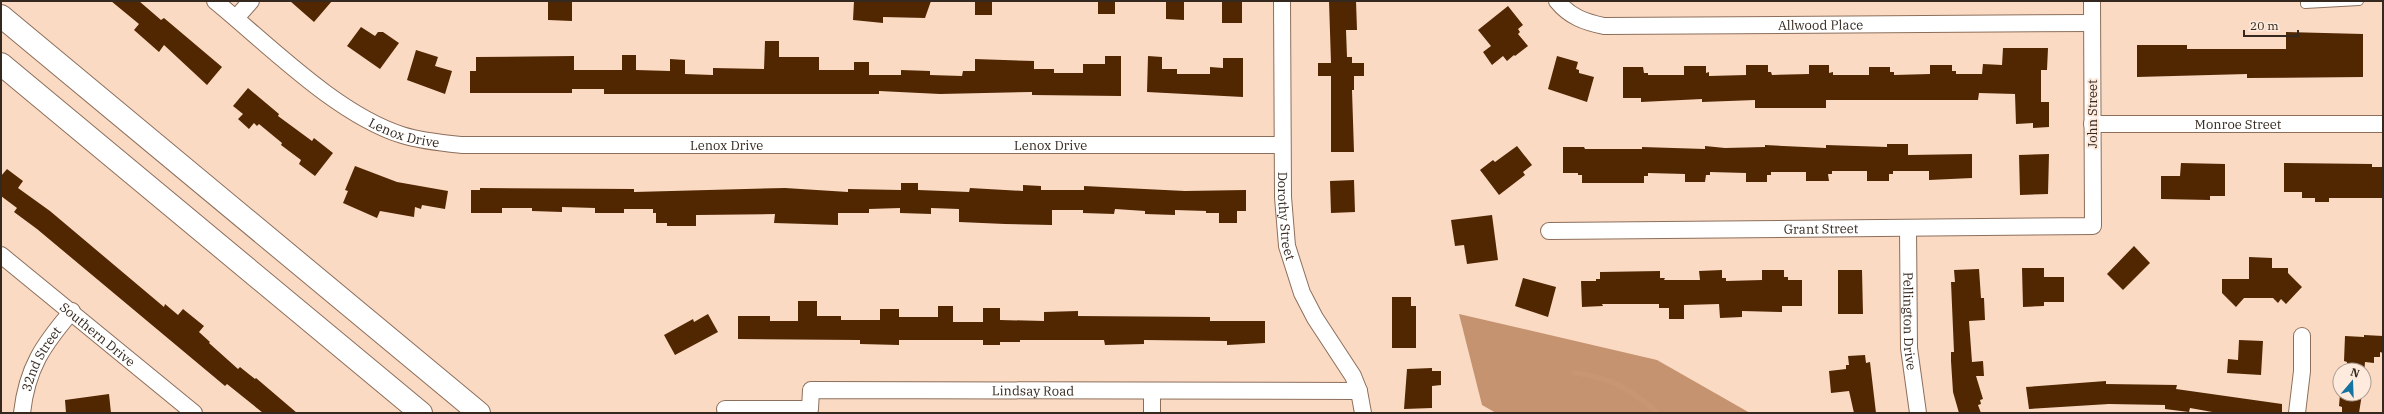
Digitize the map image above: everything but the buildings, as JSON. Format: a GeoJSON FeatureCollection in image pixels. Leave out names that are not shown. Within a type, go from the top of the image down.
{"type":"FeatureCollection","features":[{"type":"Feature","properties":{"kind":"highway"},"geometry":{"type":"LineString","coordinates":[[1,16],[479,413]]}},
{"type":"Feature","properties":{"kind":"highway"},"geometry":{"type":"LineString","coordinates":[[1,64],[421,413]]}},
{"type":"Feature","properties":{"kind":"street","name":"Lenox Drive"},"geometry":{"type":"LineString","coordinates":[[216,1],[348,109],[374,124],[402,135],[431,142],[462,145],[1282,144]]}},
{"type":"Feature","properties":{"kind":"street"},"geometry":{"type":"LineString","coordinates":[[236,18],[251,1]]}},
{"type":"Feature","properties":{"kind":"street","name":"Dorothy Street"},"geometry":{"type":"LineString","coordinates":[[1282,1],[1282,144],[1284,222],[1293,270],[1315,318],[1353,376],[1359,391],[1363,413]]}},
{"type":"Feature","properties":{"kind":"street","name":"Allwood Place"},"geometry":{"type":"LineString","coordinates":[[1558,1],[1572,15],[1586,22],[1604,26],[2092,23]]}},
{"type":"Feature","properties":{"kind":"street","name":"John Street"},"geometry":{"type":"LineString","coordinates":[[2092,1],[2093,226]]}},
{"type":"Feature","properties":{"kind":"street","name":"Monroe Street"},"geometry":{"type":"LineString","coordinates":[[2092,124],[2383,124]]}},
{"type":"Feature","properties":{"kind":"street","name":"Grant Street"},"geometry":{"type":"LineString","coordinates":[[1549,231],[2093,226]]}},
{"type":"Feature","properties":{"kind":"street","name":"Pellington Drive"},"geometry":{"type":"LineString","coordinates":[[1908,228],[1908,348],[1918,413]]}},
{"type":"Feature","properties":{"kind":"street","name":"Southern Drive"},"geometry":{"type":"LineString","coordinates":[[1,255],[72,311],[194,413]]}},
{"type":"Feature","properties":{"kind":"street","name":"32nd Street"},"geometry":{"type":"LineString","coordinates":[[22,413],[29,373],[38,354],[72,311]]}},
{"type":"Feature","properties":{"kind":"street"},"geometry":{"type":"LineString","coordinates":[[2297,413],[2302,370],[2302,336]]}},
{"type":"Feature","properties":{"kind":"street","name":"Lindsay Road"},"geometry":{"type":"LineString","coordinates":[[725,409],[810,411],[811,390],[1359,391]]}},
{"type":"Feature","properties":{"kind":"street"},"geometry":{"type":"LineString","coordinates":[[1152,391],[1152,413]]}},
{"type":"Feature","properties":{"kind":"lane"},"geometry":{"type":"LineString","coordinates":[[2305,1],[2305,4],[2359,1]]}},
{"type":"Feature","properties":{"kind":"shaded area"},"geometry":{"type":"Polygon","coordinates":[[[1459,314],[1657,360],[1750,413],[1496,413],[1482,405],[1459,314]]]}},
{"type":"Feature","properties":{"kind":"waterway"},"geometry":{"type":"LineString","coordinates":[[1574,373],[1609,381],[1629,391],[1658,413]]}}]}
